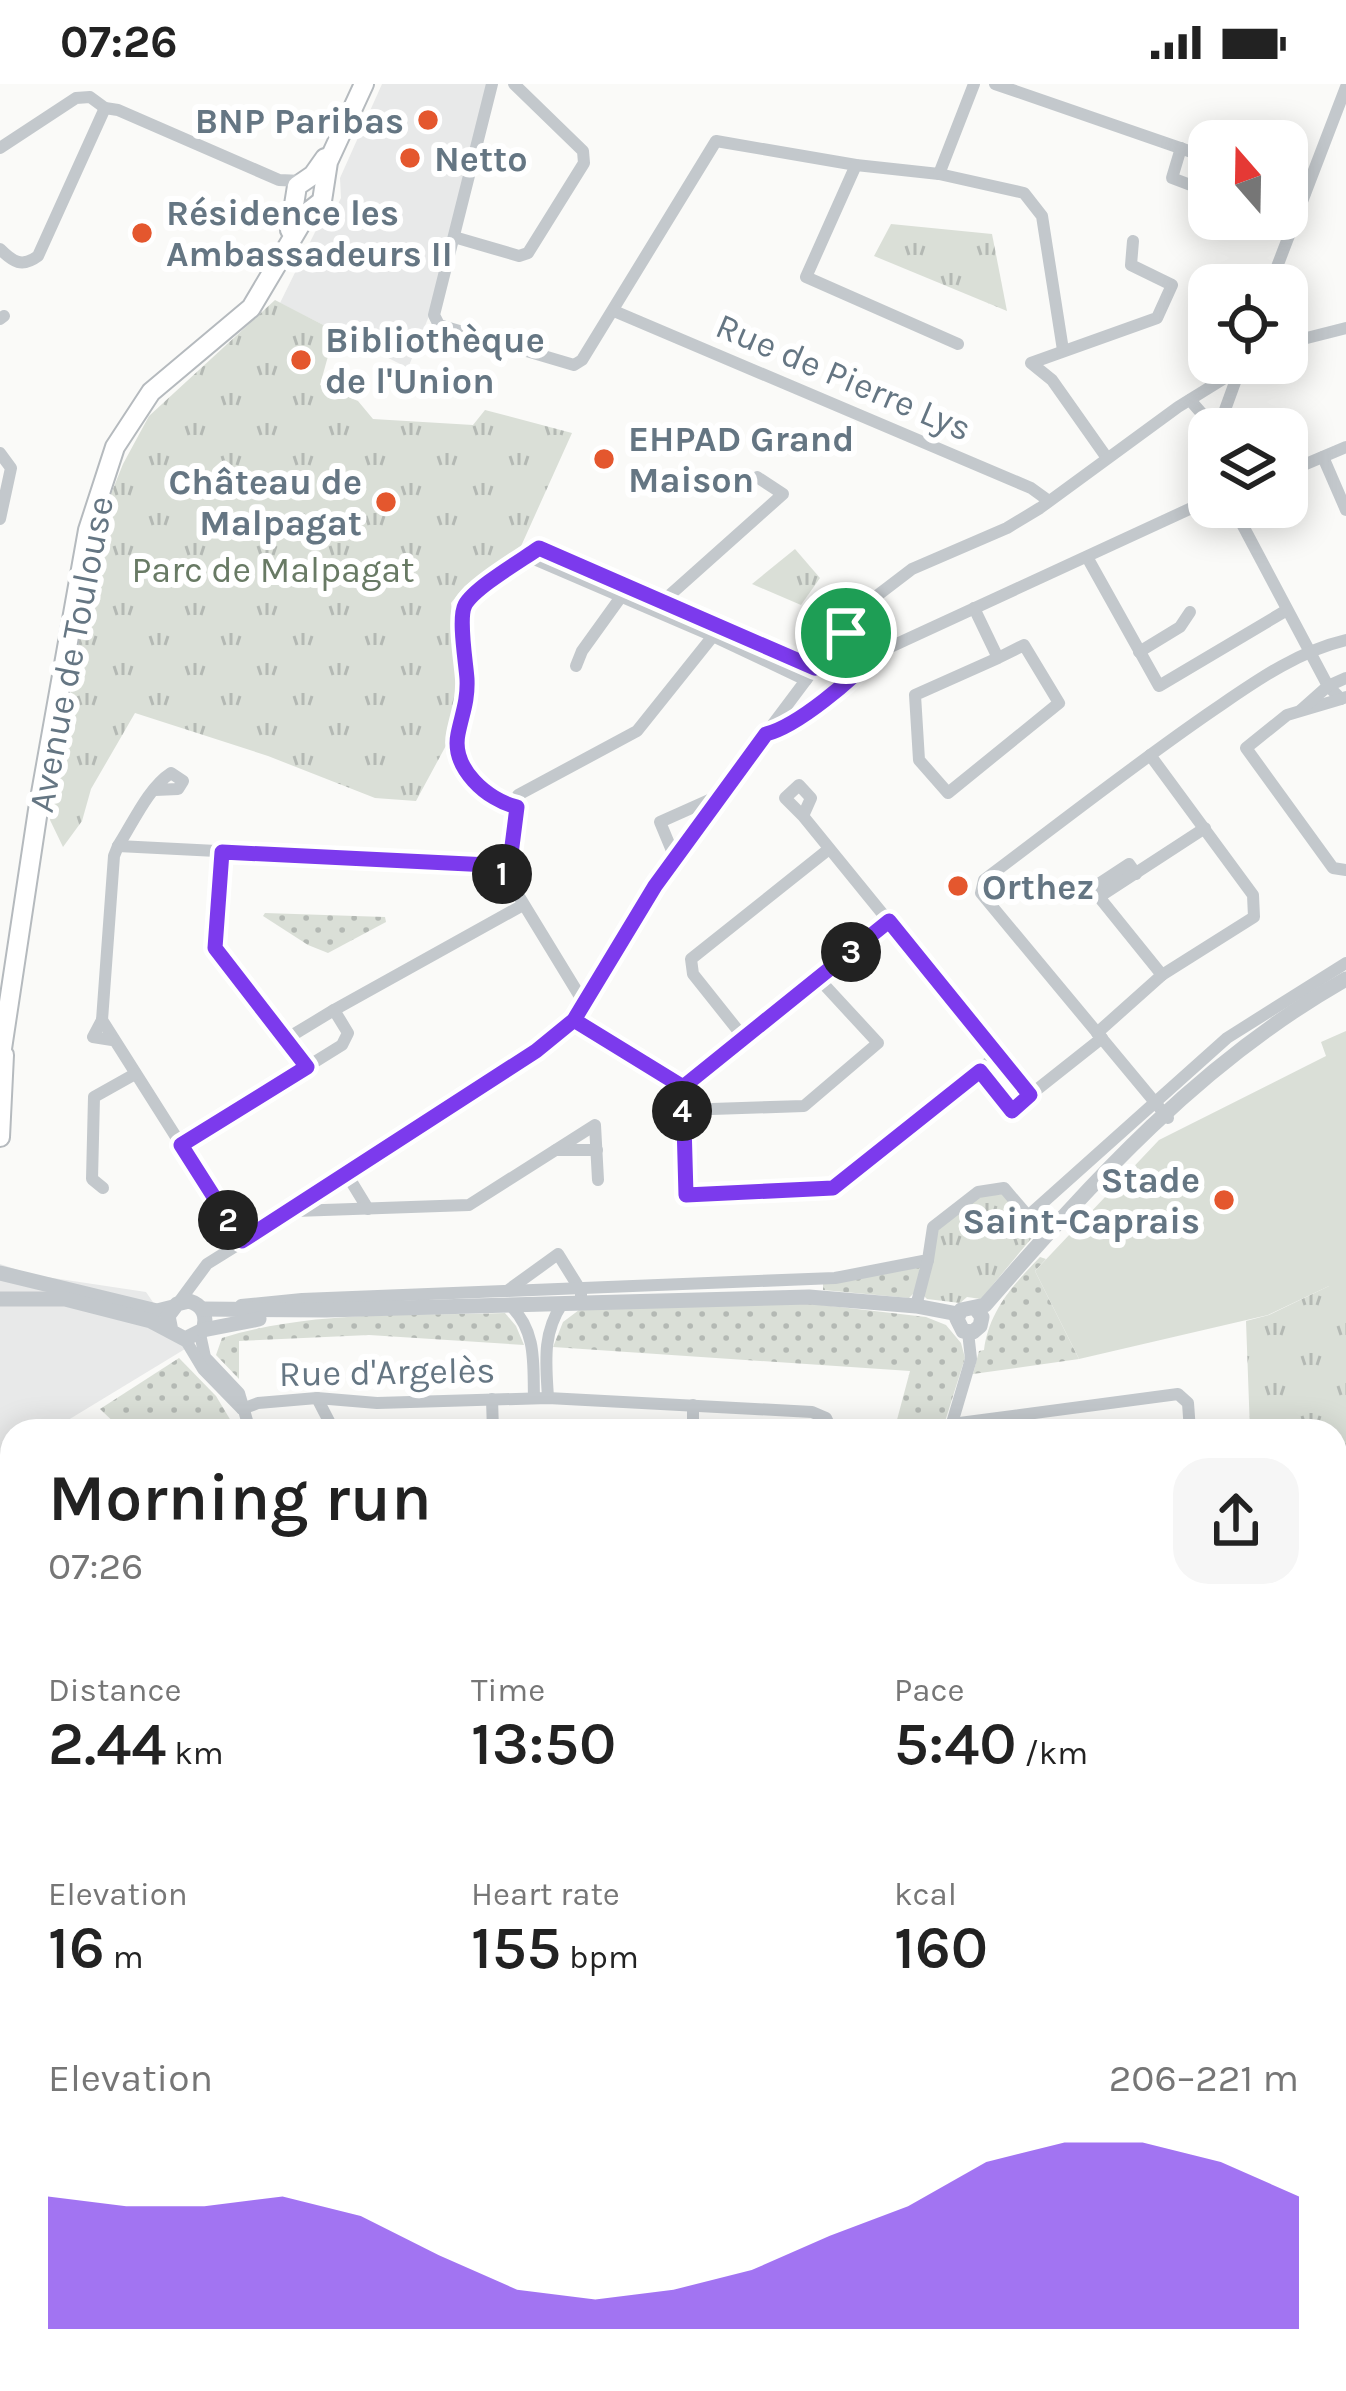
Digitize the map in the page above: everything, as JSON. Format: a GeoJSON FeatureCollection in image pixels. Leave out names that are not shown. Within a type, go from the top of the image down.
{"type":"FeatureCollection","features":[{"type":"Feature","properties":{"kind":"main road","name":"Avenue de Toulouse"},"geometry":{"type":"LineString","coordinates":[[0,1137],[2,1053],[50,740],[88,530],[106,473],[115,447],[151,392],[250,308],[281,257],[307,192],[328,163],[364,84]]}},
{"type":"Feature","properties":{"kind":"street"},"geometry":{"type":"LineString","coordinates":[[492,84],[434,315],[439,325],[574,365],[582,360],[716,141],[939,174],[1024,193],[1042,216],[1063,350]]}},
{"type":"Feature","properties":{"kind":"street"},"geometry":{"type":"LineString","coordinates":[[454,237],[519,256],[528,253],[584,163],[583,152],[514,84]]}},
{"type":"Feature","properties":{"kind":"street"},"geometry":{"type":"LineString","coordinates":[[939,174],[974,84]]}},
{"type":"Feature","properties":{"kind":"street"},"geometry":{"type":"LineString","coordinates":[[995,84],[1188,150]]}},
{"type":"Feature","properties":{"kind":"street"},"geometry":{"type":"LineString","coordinates":[[1308,185],[1346,87]]}},
{"type":"Feature","properties":{"kind":"street"},"geometry":{"type":"LineString","coordinates":[[0,148],[76,98],[90,98],[307,192]]}},
{"type":"Feature","properties":{"kind":"street"},"geometry":{"type":"LineString","coordinates":[[0,249],[21,264],[38,256],[105,108]]}},
{"type":"Feature","properties":{"kind":"street"},"geometry":{"type":"LineString","coordinates":[[1181,148],[1172,178],[1188,184]]}},
{"type":"Feature","properties":{"kind":"street"},"geometry":{"type":"LineString","coordinates":[[856,165],[806,278],[958,344]]}},
{"type":"Feature","properties":{"kind":"street"},"geometry":{"type":"LineString","coordinates":[[1107,458],[1052,380],[1030,362],[1156,318],[1172,285],[1131,265],[1133,241]]}},
{"type":"Feature","properties":{"kind":"street","name":"Rue de Pierre Lys"},"geometry":{"type":"LineString","coordinates":[[614,311],[1031,488],[1049,501]]}},
{"type":"Feature","properties":{"kind":"street"},"geometry":{"type":"LineString","coordinates":[[1308,338],[1346,328]]}},
{"type":"Feature","properties":{"kind":"street"},"geometry":{"type":"LineString","coordinates":[[246,1419],[239,1393],[190,1333],[168,1316],[197,1274],[536,1051],[574,1020],[675,858],[804,682],[874,598],[912,569],[1007,528],[1215,384]]}},
{"type":"Feature","properties":{"kind":"street"},"geometry":{"type":"LineString","coordinates":[[1190,400],[1197,408]]}},
{"type":"Feature","properties":{"kind":"street"},"geometry":{"type":"LineString","coordinates":[[1308,463],[1346,447]]}},
{"type":"Feature","properties":{"kind":"street"},"geometry":{"type":"LineString","coordinates":[[0,453],[11,468],[0,519]]}},
{"type":"Feature","properties":{"kind":"street"},"geometry":{"type":"LineString","coordinates":[[1324,457],[1346,510]]}},
{"type":"Feature","properties":{"kind":"street"},"geometry":{"type":"LineString","coordinates":[[662,602],[783,494],[757,478]]}},
{"type":"Feature","properties":{"kind":"street"},"geometry":{"type":"LineString","coordinates":[[766,734],[783,728],[875,654],[1188,510]]}},
{"type":"Feature","properties":{"kind":"street"},"geometry":{"type":"LineString","coordinates":[[1244,528],[1308,652],[1328,686],[1344,698]]}},
{"type":"Feature","properties":{"kind":"street"},"geometry":{"type":"LineString","coordinates":[[517,807],[482,791],[458,750],[467,707],[465,605],[533,552],[713,635],[804,682],[821,700]]}},
{"type":"Feature","properties":{"kind":"street"},"geometry":{"type":"LineString","coordinates":[[1087,557],[1159,686],[1287,610]]}},
{"type":"Feature","properties":{"kind":"street"},"geometry":{"type":"LineString","coordinates":[[624,592],[662,602],[815,668]]}},
{"type":"Feature","properties":{"kind":"street"},"geometry":{"type":"LineString","coordinates":[[576,666],[581,651],[624,592]]}},
{"type":"Feature","properties":{"kind":"street"},"geometry":{"type":"LineString","coordinates":[[974,608],[998,658]]}},
{"type":"Feature","properties":{"kind":"street"},"geometry":{"type":"LineString","coordinates":[[1139,652],[1180,628],[1190,612]]}},
{"type":"Feature","properties":{"kind":"street"},"geometry":{"type":"LineString","coordinates":[[846,633],[875,654]]}},
{"type":"Feature","properties":{"kind":"street"},"geometry":{"type":"LineString","coordinates":[[512,885],[510,862],[523,789],[637,731],[713,635]]}},
{"type":"Feature","properties":{"kind":"street"},"geometry":{"type":"LineString","coordinates":[[1163,1112],[981,893],[983,880],[1250,685],[1308,652],[1346,640]]}},
{"type":"Feature","properties":{"kind":"street"},"geometry":{"type":"LineString","coordinates":[[1024,645],[1059,703],[948,793],[919,760],[915,695],[998,658],[1024,645]]}},
{"type":"Feature","properties":{"kind":"street"},"geometry":{"type":"LineString","coordinates":[[1300,710],[1328,686],[1346,678]]}},
{"type":"Feature","properties":{"kind":"street"},"geometry":{"type":"LineString","coordinates":[[1344,698],[1287,716],[1246,748],[1334,868],[1346,870]]}},
{"type":"Feature","properties":{"kind":"street"},"geometry":{"type":"LineString","coordinates":[[980,1071],[1012,1111],[1162,975],[1254,916],[1253,895],[1150,755]]}},
{"type":"Feature","properties":{"kind":"street"},"geometry":{"type":"LineString","coordinates":[[154,790],[118,846],[101,1020],[242,1241]]}},
{"type":"Feature","properties":{"kind":"street"},"geometry":{"type":"LineString","coordinates":[[675,858],[660,822],[722,794]]}},
{"type":"Feature","properties":{"kind":"street"},"geometry":{"type":"LineString","coordinates":[[803,816],[1030,1095]]}},
{"type":"Feature","properties":{"kind":"street"},"geometry":{"type":"LineString","coordinates":[[1162,975],[1100,897],[1205,828]]}},
{"type":"Feature","properties":{"kind":"street"},"geometry":{"type":"LineString","coordinates":[[118,846],[489,865],[512,885],[584,1003]]}},
{"type":"Feature","properties":{"kind":"street"},"geometry":{"type":"LineString","coordinates":[[744,1038],[693,974],[691,959],[830,849]]}},
{"type":"Feature","properties":{"kind":"street"},"geometry":{"type":"LineString","coordinates":[[222,852],[215,948],[307,1067]]}},
{"type":"Feature","properties":{"kind":"street"},"geometry":{"type":"LineString","coordinates":[[286,1039],[523,904]]}},
{"type":"Feature","properties":{"kind":"street"},"geometry":{"type":"LineString","coordinates":[[889,921],[683,1087],[686,1195],[833,1188],[998,1055]]}},
{"type":"Feature","properties":{"kind":"street"},"geometry":{"type":"LineString","coordinates":[[954,1419],[973,1347],[968,1332],[957,1323],[958,1314],[966,1307],[985,1305],[1227,1038],[1346,963]]}},
{"type":"Feature","properties":{"kind":"street"},"geometry":{"type":"LineString","coordinates":[[682,1110],[804,1106],[878,1043],[818,978]]}},
{"type":"Feature","properties":{"kind":"street"},"geometry":{"type":"LineString","coordinates":[[1028,1216],[1265,1028],[1346,979]]}},
{"type":"Feature","properties":{"kind":"street"},"geometry":{"type":"LineString","coordinates":[[181,1145],[346,1039],[334,1010]]}},
{"type":"Feature","properties":{"kind":"street"},"geometry":{"type":"LineString","coordinates":[[574,1020],[683,1087]]}},
{"type":"Feature","properties":{"kind":"street"},"geometry":{"type":"LineString","coordinates":[[103,1188],[92,1179],[94,1097],[135,1074]]}},
{"type":"Feature","properties":{"kind":"street"},"geometry":{"type":"LineString","coordinates":[[287,1212],[469,1205],[595,1125],[598,1180]]}},
{"type":"Feature","properties":{"kind":"street"},"geometry":{"type":"LineString","coordinates":[[554,1150],[597,1150]]}},
{"type":"Feature","properties":{"kind":"street"},"geometry":{"type":"LineString","coordinates":[[346,1173],[368,1209]]}},
{"type":"Feature","properties":{"kind":"street"},"geometry":{"type":"LineString","coordinates":[[916,1306],[933,1227],[978,1192],[1004,1188],[1045,1236]]}},
{"type":"Feature","properties":{"kind":"street"},"geometry":{"type":"LineString","coordinates":[[509,1299],[558,1254],[581,1297]]}},
{"type":"Feature","properties":{"kind":"street"},"geometry":{"type":"LineString","coordinates":[[0,1299],[65,1298],[190,1333],[299,1308],[509,1299],[562,1304],[581,1297],[835,1278],[928,1259]]}},
{"type":"Feature","properties":{"kind":"street"},"geometry":{"type":"LineString","coordinates":[[0,1274],[157,1311],[176,1305],[232,1310],[581,1297],[809,1297],[958,1314]]}},
{"type":"Feature","properties":{"kind":"street"},"geometry":{"type":"LineString","coordinates":[[190,1333],[206,1321],[197,1274]]}},
{"type":"Feature","properties":{"kind":"street","name":"Rue d'Argelès"},"geometry":{"type":"LineString","coordinates":[[509,1299],[533,1344],[541,1398]]}},
{"type":"Feature","properties":{"kind":"street","name":"Rue d'Argelès"},"geometry":{"type":"LineString","coordinates":[[541,1398],[545,1345],[562,1304]]}},
{"type":"Feature","properties":{"kind":"street"},"geometry":{"type":"LineString","coordinates":[[968,1332],[980,1326],[982,1317],[976,1309]]}},
{"type":"Feature","properties":{"kind":"street"},"geometry":{"type":"LineString","coordinates":[[1011,1419],[1178,1394],[1188,1403],[1189,1419]]}},
{"type":"Feature","properties":{"kind":"street"},"geometry":{"type":"LineString","coordinates":[[316,1398],[327,1419]]}},
{"type":"Feature","properties":{"kind":"street","name":"Rue d'Argelès"},"geometry":{"type":"LineString","coordinates":[[242,1409],[316,1398],[377,1402],[541,1398],[818,1413],[826,1419]]}},
{"type":"Feature","properties":{"kind":"street"},"geometry":{"type":"LineString","coordinates":[[492,1399],[493,1419]]}},
{"type":"Feature","properties":{"kind":"street"},"geometry":{"type":"LineString","coordinates":[[692,1419],[693,1406]]}},
{"type":"Feature","properties":{"kind":"shaded area"},"geometry":{"type":"Polygon","coordinates":[[[382,84],[488,84],[429,316],[408,368],[280,303],[319,224],[334,212],[341,198],[340,178],[382,84]]]}},
{"type":"Feature","properties":{"kind":"shaded area"},"geometry":{"type":"Polygon","coordinates":[[[0,1264],[33,1275],[146,1292],[185,1349],[70,1419],[0,1419],[0,1264]]]}},
{"type":"Feature","properties":{"kind":"green space"},"geometry":{"type":"Polygon","coordinates":[[[891,224],[992,234],[1007,311],[874,256],[891,224]]]}},
{"type":"Feature","properties":{"kind":"green space","name":"Parc de Malpagat"},"geometry":{"type":"Polygon","coordinates":[[[275,300],[335,331],[320,385],[358,401],[373,419],[473,425],[485,410],[572,433],[513,564],[503,561],[465,586],[451,603],[461,710],[416,801],[375,798],[268,756],[135,713],[91,789],[82,821],[63,847],[50,820],[97,529],[149,416],[275,300]]]}},
{"type":"Feature","properties":{"kind":"green space"},"geometry":{"type":"Polygon","coordinates":[[[795,549],[820,578],[801,605],[752,584],[795,549]]]}},
{"type":"Feature","properties":{"kind":"green space"},"geometry":{"type":"Polygon","coordinates":[[[263,916],[385,917],[386,922],[328,953],[308,945],[263,916]]]}},
{"type":"Feature","properties":{"kind":"green space","name":"Stade Saint-Caprais"},"geometry":{"type":"Polygon","coordinates":[[[1346,1031],[1346,1287],[1333,1294],[1329,1286],[1268,1315],[1079,1359],[1035,1271],[1159,1140],[1326,1056],[1321,1042],[1346,1031]]]}},
{"type":"Feature","properties":{"kind":"green space"},"geometry":{"type":"Polygon","coordinates":[[[1005,1194],[1035,1234],[981,1299],[967,1297],[960,1303],[927,1299],[922,1294],[938,1228],[979,1196],[1005,1194]]]}},
{"type":"Feature","properties":{"kind":"green space"},"geometry":{"type":"Polygon","coordinates":[[[1040,1257],[1046,1259],[1035,1271],[1079,1359],[973,1374],[997,1311],[1040,1257]]]}},
{"type":"Feature","properties":{"kind":"green space"},"geometry":{"type":"Polygon","coordinates":[[[920,1266],[917,1290],[909,1298],[823,1290],[823,1283],[920,1266]]]}},
{"type":"Feature","properties":{"kind":"green space"},"geometry":{"type":"Polygon","coordinates":[[[1331,1285],[1346,1286],[1346,1419],[1250,1419],[1246,1321],[1331,1285]]]}},
{"type":"Feature","properties":{"kind":"green space"},"geometry":{"type":"Polygon","coordinates":[[[805,1303],[926,1317],[946,1325],[961,1343],[965,1358],[946,1419],[897,1419],[910,1371],[553,1347],[563,1322],[579,1310],[805,1303]]]}},
{"type":"Feature","properties":{"kind":"green space"},"geometry":{"type":"Polygon","coordinates":[[[505,1313],[524,1345],[369,1335],[239,1341],[239,1379],[216,1355],[222,1338],[291,1323],[362,1316],[505,1313]]]}},
{"type":"Feature","properties":{"kind":"green space"},"geometry":{"type":"Polygon","coordinates":[[[179,1358],[216,1396],[230,1419],[110,1419],[100,1409],[179,1358]]]}},
{"type":"Feature","properties":{"kind":"place","name":"BNP Paribas"},"geometry":{"type":"Point","coordinates":[428,120]}},
{"type":"Feature","properties":{"kind":"place","name":"Netto"},"geometry":{"type":"Point","coordinates":[410,158]}},
{"type":"Feature","properties":{"kind":"place","name":"Résidence les Ambassadeurs II"},"geometry":{"type":"Point","coordinates":[142,233]}},
{"type":"Feature","properties":{"kind":"place","name":"Bibliothèque de l'Union"},"geometry":{"type":"Point","coordinates":[301,360]}},
{"type":"Feature","properties":{"kind":"place","name":"EHPAD Grand Maison"},"geometry":{"type":"Point","coordinates":[604,459]}},
{"type":"Feature","properties":{"kind":"place","name":"Château de Malpagat"},"geometry":{"type":"Point","coordinates":[386,502]}},
{"type":"Feature","properties":{"kind":"place","name":"Orthez"},"geometry":{"type":"Point","coordinates":[958,886]}},
{"type":"Feature","properties":{"kind":"place","name":"Stade Saint-Caprais"},"geometry":{"type":"Point","coordinates":[1224,1200]}},
{"type":"Feature","properties":{"kind":"route"},"geometry":{"type":"LineString","coordinates":[[846,633],[815,668],[539,548],[472,597],[463,614],[468,694],[458,750],[482,791],[517,807],[509,872],[512,885],[489,865],[222,852],[215,948],[307,1067],[181,1145],[242,1241],[536,1051],[574,1020],[683,1087],[889,921],[1030,1095],[1012,1111],[980,1071],[833,1188],[686,1195],[683,1087],[574,1020],[655,886],[766,734],[783,728],[824,698],[875,654],[846,633]]}}]}
